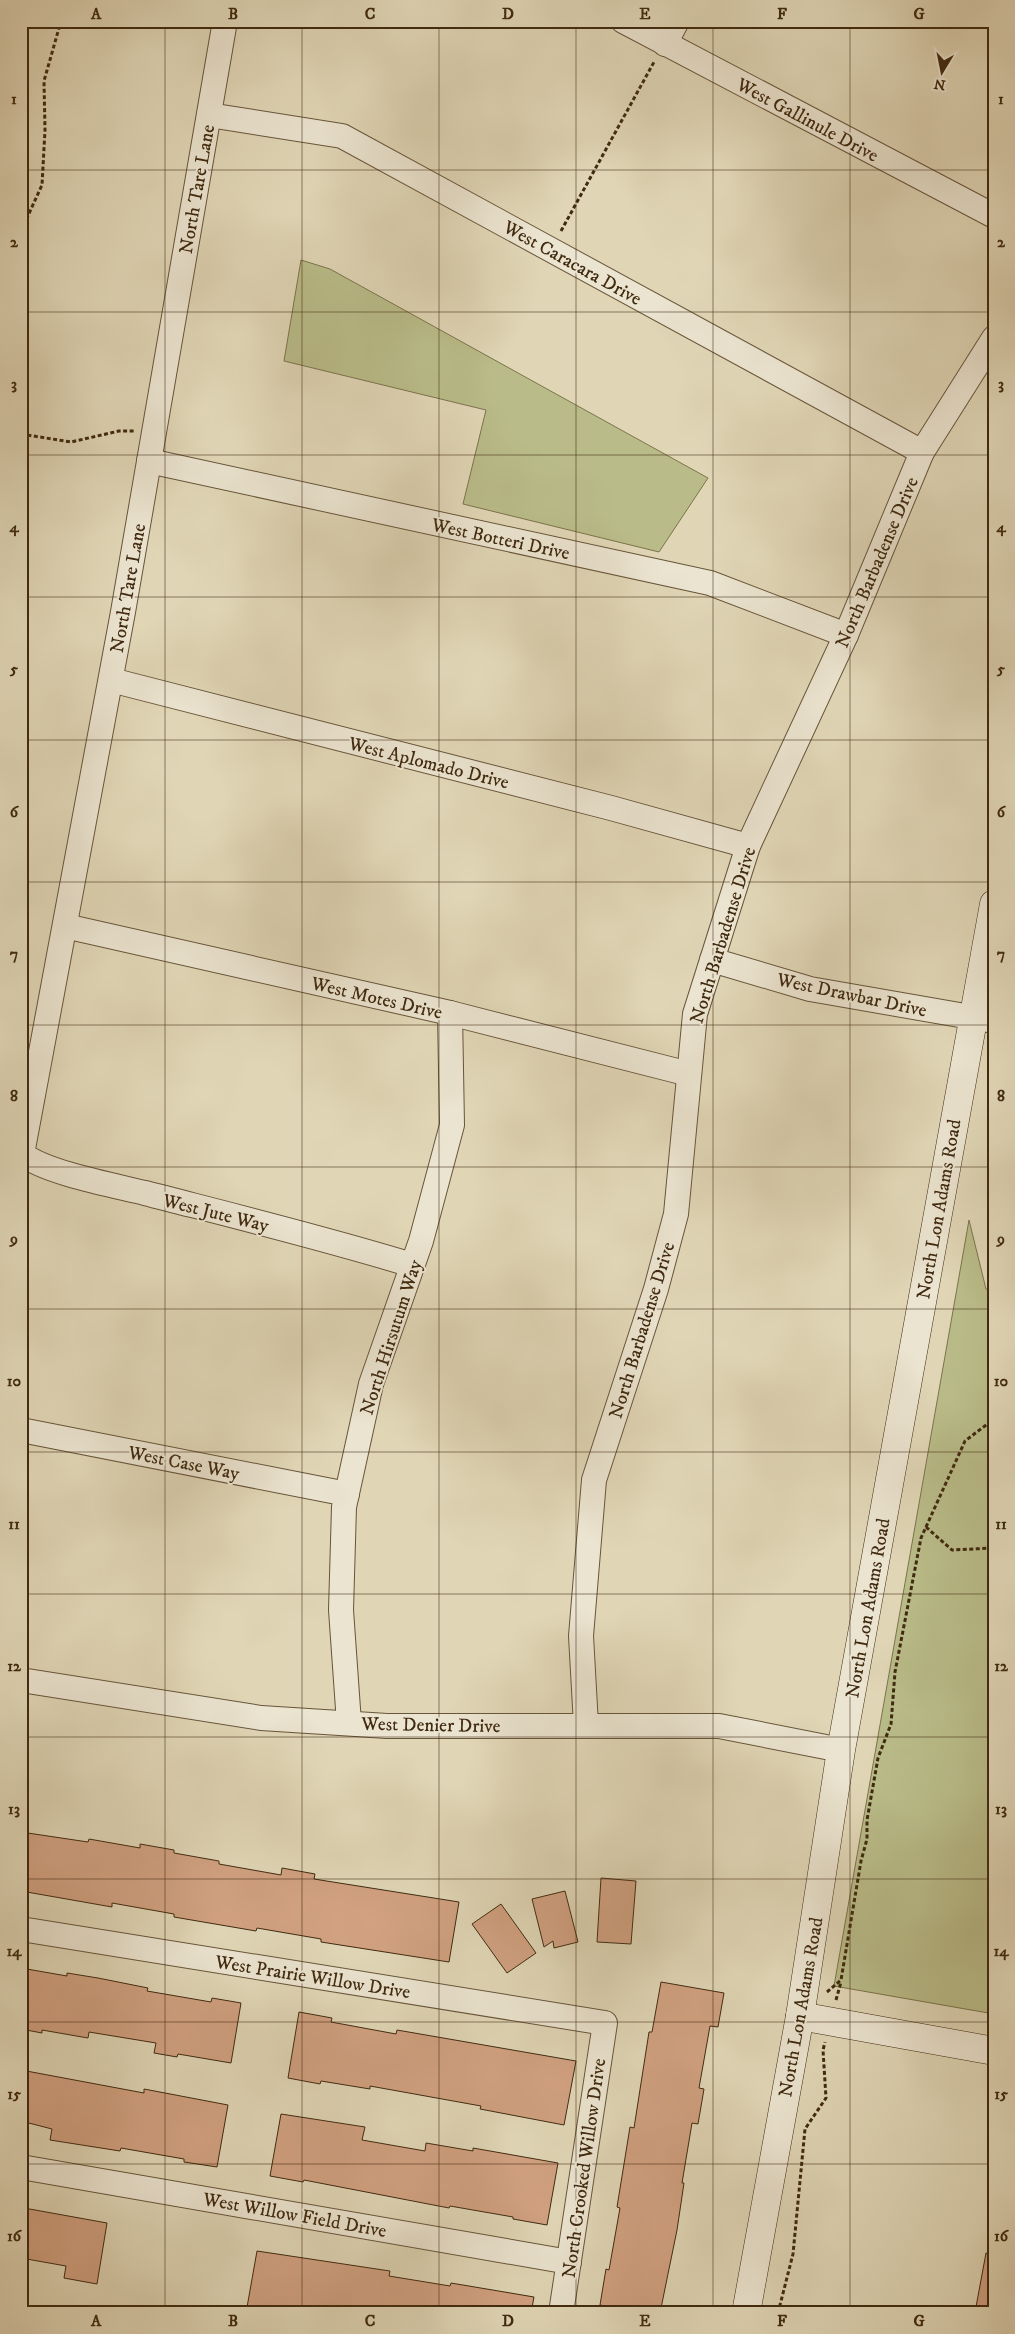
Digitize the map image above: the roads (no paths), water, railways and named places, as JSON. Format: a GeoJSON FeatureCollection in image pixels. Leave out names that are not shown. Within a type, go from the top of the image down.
{"type":"FeatureCollection","features":[{"type":"Feature","properties":{"kind":"street","name":"North Tare Lane"},"geometry":{"type":"LineString","coordinates":[[22,1154],[111,680],[225,21]]}},
{"type":"Feature","properties":{"kind":"street","name":"West Gallinule Drive"},"geometry":{"type":"LineString","coordinates":[[623,21],[994,216]]}},
{"type":"Feature","properties":{"kind":"street"},"geometry":{"type":"LineString","coordinates":[[665,44],[677,21]]}},
{"type":"Feature","properties":{"kind":"street","name":"West Caracara Drive"},"geometry":{"type":"LineString","coordinates":[[209,115],[342,136],[922,452]]}},
{"type":"Feature","properties":{"kind":"street","name":"North Barbadense Drive"},"geometry":{"type":"LineString","coordinates":[[586,1725],[582,1636],[594,1480],[656,1289],[676,1214],[695,1014],[748,846],[846,635],[922,452],[994,338]]}},
{"type":"Feature","properties":{"kind":"street","name":"West Botteri Drive"},"geometry":{"type":"LineString","coordinates":[[149,461],[710,583],[846,635]]}},
{"type":"Feature","properties":{"kind":"street","name":"West Aplomado Drive"},"geometry":{"type":"LineString","coordinates":[[111,680],[602,806],[748,846]]}},
{"type":"Feature","properties":{"kind":"street","name":"North Lon Adams Road"},"geometry":{"type":"LineString","coordinates":[[746,2313],[800,2016],[841,1750],[983,1019],[994,904]]}},
{"type":"Feature","properties":{"kind":"street","name":"West Motes Drive"},"geometry":{"type":"LineString","coordinates":[[65,926],[450,1013],[689,1074]]}},
{"type":"Feature","properties":{"kind":"street","name":"West Drawbar Drive"},"geometry":{"type":"LineString","coordinates":[[712,960],[810,988],[983,1019]]}},
{"type":"Feature","properties":{"kind":"street","name":"North Hirsutum Way"},"geometry":{"type":"LineString","coordinates":[[349,1724],[341,1610],[344,1507],[371,1384],[412,1265],[452,1125],[450,1013]]}},
{"type":"Feature","properties":{"kind":"street","name":"West Jute Way"},"geometry":{"type":"LineString","coordinates":[[22,1154],[32,1162],[78,1176],[339,1243],[412,1265]]}},
{"type":"Feature","properties":{"kind":"street","name":"West Case Way"},"geometry":{"type":"LineString","coordinates":[[21,1430],[347,1494]]}},
{"type":"Feature","properties":{"kind":"street","name":"West Denier Drive"},"geometry":{"type":"LineString","coordinates":[[21,1680],[261,1718],[387,1726],[719,1726],[841,1750]]}},
{"type":"Feature","properties":{"kind":"street","name":"West Prairie Willow Drive"},"geometry":{"type":"LineString","coordinates":[[21,1929],[605,2023]]}},
{"type":"Feature","properties":{"kind":"street"},"geometry":{"type":"LineString","coordinates":[[800,2016],[994,2051]]}},
{"type":"Feature","properties":{"kind":"street","name":"North Crooked Willow Drive"},"geometry":{"type":"LineString","coordinates":[[561,2313],[605,2023]]}},
{"type":"Feature","properties":{"kind":"street","name":"West Willow Field Drive"},"geometry":{"type":"LineString","coordinates":[[21,2167],[569,2262]]}}]}
